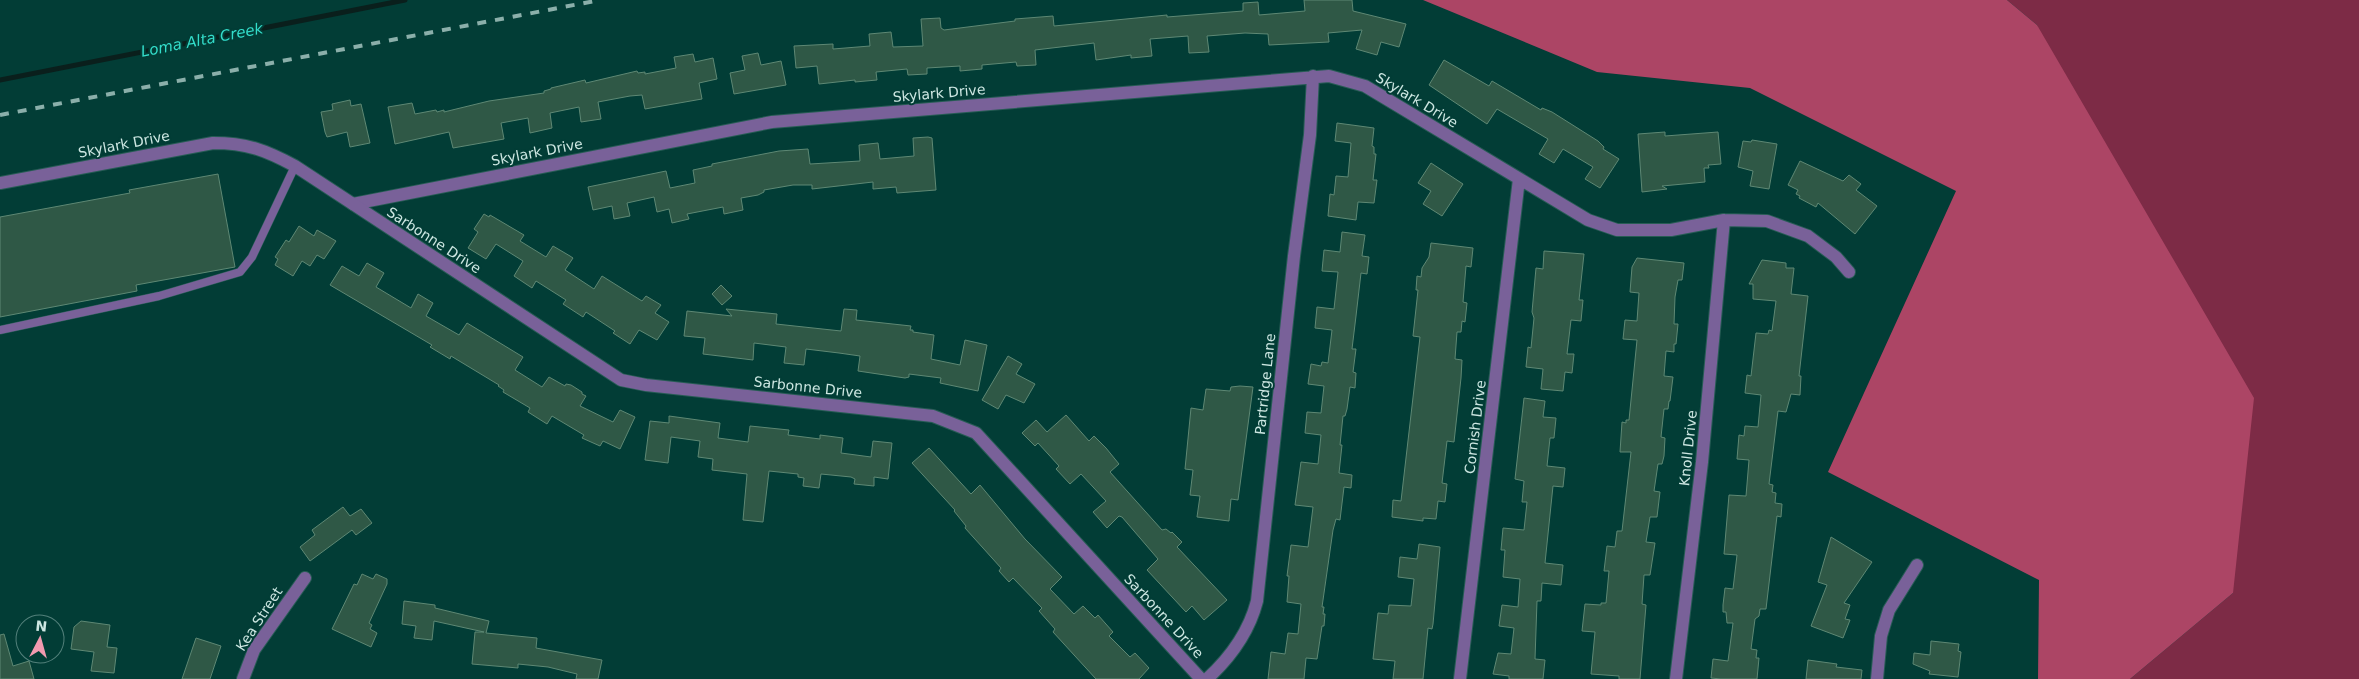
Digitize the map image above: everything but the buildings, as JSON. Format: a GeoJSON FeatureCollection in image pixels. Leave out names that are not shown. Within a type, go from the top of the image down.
{"type":"FeatureCollection","features":[{"type":"Feature","properties":{"kind":"street","name":"Partridge Lane"},"geometry":{"type":"LineString","coordinates":[[1207,679],[1226,662],[1251,623],[1257,601],[1294,256],[1310,135],[1313,76]]}},
{"type":"Feature","properties":{"kind":"street","name":"Skylark Drive"},"geometry":{"type":"LineString","coordinates":[[0,183],[213,143],[236,143],[267,151],[295,166],[353,204],[772,122],[1329,76],[1365,86],[1588,220],[1617,230],[1671,230],[1724,220],[1767,221],[1808,236],[1836,257],[1849,272]]}},
{"type":"Feature","properties":{"kind":"street","name":"Cornish Drive"},"geometry":{"type":"LineString","coordinates":[[1460,679],[1519,179]]}},
{"type":"Feature","properties":{"kind":"street","name":"Sarbonne Drive"},"geometry":{"type":"LineString","coordinates":[[353,204],[621,380],[646,386],[933,416],[976,433],[1202,679]]}},
{"type":"Feature","properties":{"kind":"street","name":"Knoll Drive"},"geometry":{"type":"LineString","coordinates":[[1676,679],[1702,462],[1724,220]]}},
{"type":"Feature","properties":{"kind":"street"},"geometry":{"type":"LineString","coordinates":[[1877,679],[1881,636],[1889,610],[1917,565]]}},
{"type":"Feature","properties":{"kind":"street","name":"Kea Street"},"geometry":{"type":"LineString","coordinates":[[243,679],[254,650],[305,578]]}},
{"type":"Feature","properties":{"kind":"lane"},"geometry":{"type":"LineString","coordinates":[[0,330],[159,296],[240,272],[252,257],[295,166]]}},
{"type":"Feature","properties":{"kind":"shaded area"},"geometry":{"type":"Polygon","coordinates":[[[1423,0],[2007,0],[2037,25],[2254,398],[2233,593],[2130,679],[2038,679],[2039,580],[1828,472],[1956,191],[1750,88],[1597,72],[1423,0]]]}},
{"type":"Feature","properties":{"kind":"shaded area"},"geometry":{"type":"Polygon","coordinates":[[[2007,0],[2359,0],[2359,679],[2130,679],[2233,593],[2037,25],[2007,0]]]}},
{"type":"Feature","properties":{"kind":"waterway","name":"Loma Alta Creek"},"geometry":{"type":"LineString","coordinates":[[0,80],[405,0]]}},
{"type":"Feature","properties":{"kind":"railway"},"geometry":{"type":"LineString","coordinates":[[0,115],[600,0]]}}]}
